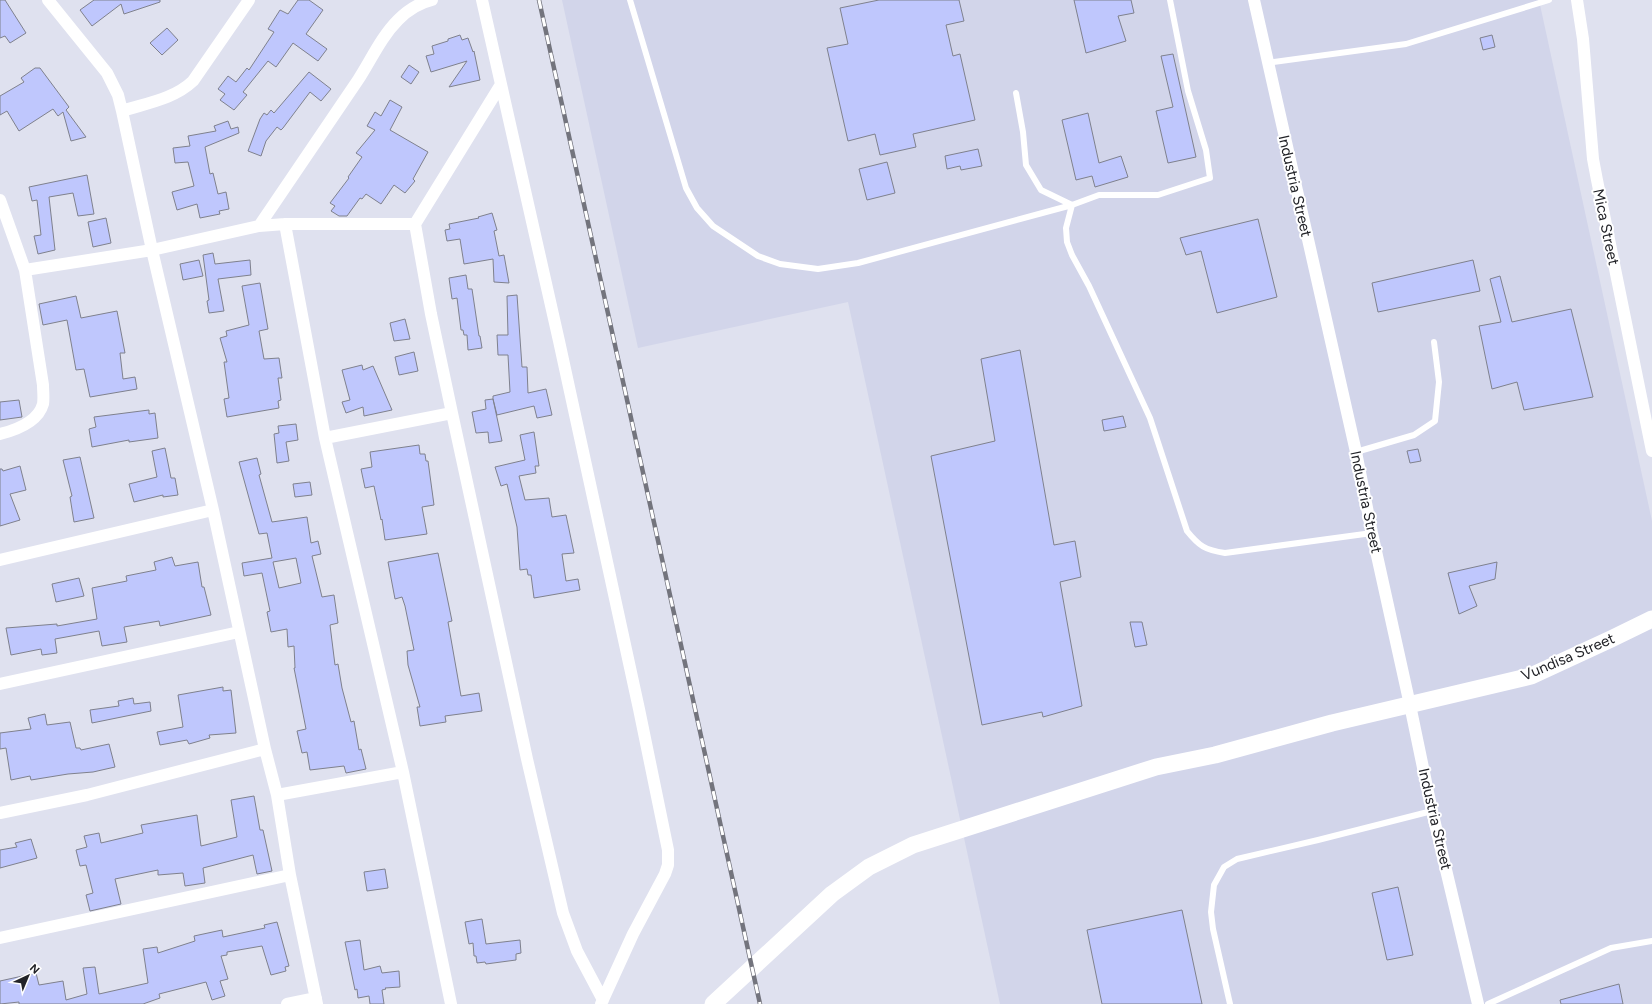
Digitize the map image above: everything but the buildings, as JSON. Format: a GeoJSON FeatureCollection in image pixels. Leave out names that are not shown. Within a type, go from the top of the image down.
{"type":"FeatureCollection","features":[{"type":"Feature","properties":{"kind":"street"},"geometry":{"type":"LineString","coordinates":[[122,111],[176,94],[185,88],[193,81],[250,0]]}},
{"type":"Feature","properties":{"kind":"street"},"geometry":{"type":"LineString","coordinates":[[259,226],[362,73],[386,34],[408,11],[416,6],[432,0]]}},
{"type":"Feature","properties":{"kind":"street"},"geometry":{"type":"LineString","coordinates":[[482,0],[500,86],[561,349],[637,701],[669,858],[665,874],[633,934],[602,1002]]}},
{"type":"Feature","properties":{"kind":"street","name":"Industria Street"},"geometry":{"type":"LineString","coordinates":[[1254,0],[1356,452],[1432,810],[1478,1004]]}},
{"type":"Feature","properties":{"kind":"street","name":"Mica Street"},"geometry":{"type":"LineString","coordinates":[[1577,0],[1584,39],[1596,173],[1652,451]]}},
{"type":"Feature","properties":{"kind":"street"},"geometry":{"type":"LineString","coordinates":[[55,2],[107,73],[118,95],[122,111],[152,250],[213,510],[265,749],[277,794],[290,875],[316,1001],[287,1004]]}},
{"type":"Feature","properties":{"kind":"street"},"geometry":{"type":"LineString","coordinates":[[500,86],[415,224],[431,314],[452,413],[527,759],[563,913],[577,951],[602,1002]]}},
{"type":"Feature","properties":{"kind":"street"},"geometry":{"type":"LineString","coordinates":[[0,200],[25,270],[43,385],[43,403],[40,410],[31,421],[0,434]]}},
{"type":"Feature","properties":{"kind":"street"},"geometry":{"type":"LineString","coordinates":[[285,224],[325,438],[403,772],[451,1004]]}},
{"type":"Feature","properties":{"kind":"street"},"geometry":{"type":"LineString","coordinates":[[25,270],[152,250],[259,226],[285,224],[415,224]]}},
{"type":"Feature","properties":{"kind":"street"},"geometry":{"type":"LineString","coordinates":[[325,438],[452,413]]}},
{"type":"Feature","properties":{"kind":"street"},"geometry":{"type":"LineString","coordinates":[[0,560],[213,510]]}},
{"type":"Feature","properties":{"kind":"street","name":"Vundisa Street"},"geometry":{"type":"LineString","coordinates":[[717,1001],[832,894],[852,878],[885,858],[920,842],[1156,767],[1215,755],[1332,723],[1531,676],[1652,619]]}},
{"type":"Feature","properties":{"kind":"street"},"geometry":{"type":"LineString","coordinates":[[0,684],[239,632]]}},
{"type":"Feature","properties":{"kind":"street"},"geometry":{"type":"LineString","coordinates":[[0,813],[86,795],[265,749]]}},
{"type":"Feature","properties":{"kind":"street"},"geometry":{"type":"LineString","coordinates":[[277,794],[403,772]]}},
{"type":"Feature","properties":{"kind":"street"},"geometry":{"type":"LineString","coordinates":[[0,938],[290,875]]}},
{"type":"Feature","properties":{"kind":"lane"},"geometry":{"type":"LineString","coordinates":[[630,0],[686,188],[697,208],[713,226],[758,256],[780,264],[818,270],[858,263],[1072,205],[1099,196],[1158,195],[1210,178],[1206,150],[1188,91],[1170,0]]}},
{"type":"Feature","properties":{"kind":"lane"},"geometry":{"type":"LineString","coordinates":[[1267,63],[1406,44],[1549,0]]}},
{"type":"Feature","properties":{"kind":"lane"},"geometry":{"type":"LineString","coordinates":[[1016,93],[1023,132],[1026,165],[1041,190],[1072,205]]}},
{"type":"Feature","properties":{"kind":"lane"},"geometry":{"type":"LineString","coordinates":[[1072,205],[1066,228],[1067,242],[1150,418],[1187,531],[1199,545],[1213,552],[1225,553],[1372,533]]}},
{"type":"Feature","properties":{"kind":"lane"},"geometry":{"type":"LineString","coordinates":[[1356,452],[1414,435],[1434,421],[1439,382],[1434,342]]}},
{"type":"Feature","properties":{"kind":"lane"},"geometry":{"type":"LineString","coordinates":[[1230,1004],[1213,929],[1211,912],[1214,885],[1224,867],[1237,859],[1318,840],[1432,810]]}},
{"type":"Feature","properties":{"kind":"lane"},"geometry":{"type":"LineString","coordinates":[[1488,1004],[1611,948],[1652,941]]}},
{"type":"Feature","properties":{"kind":"shaded area"},"geometry":{"type":"Polygon","coordinates":[[[562,0],[1539,0],[1652,521],[1652,1004],[1000,1004],[848,302],[638,348],[562,0]]]}},
{"type":"Feature","properties":{"kind":"railway"},"geometry":{"type":"LineString","coordinates":[[539,0],[760,1004]]}}]}
